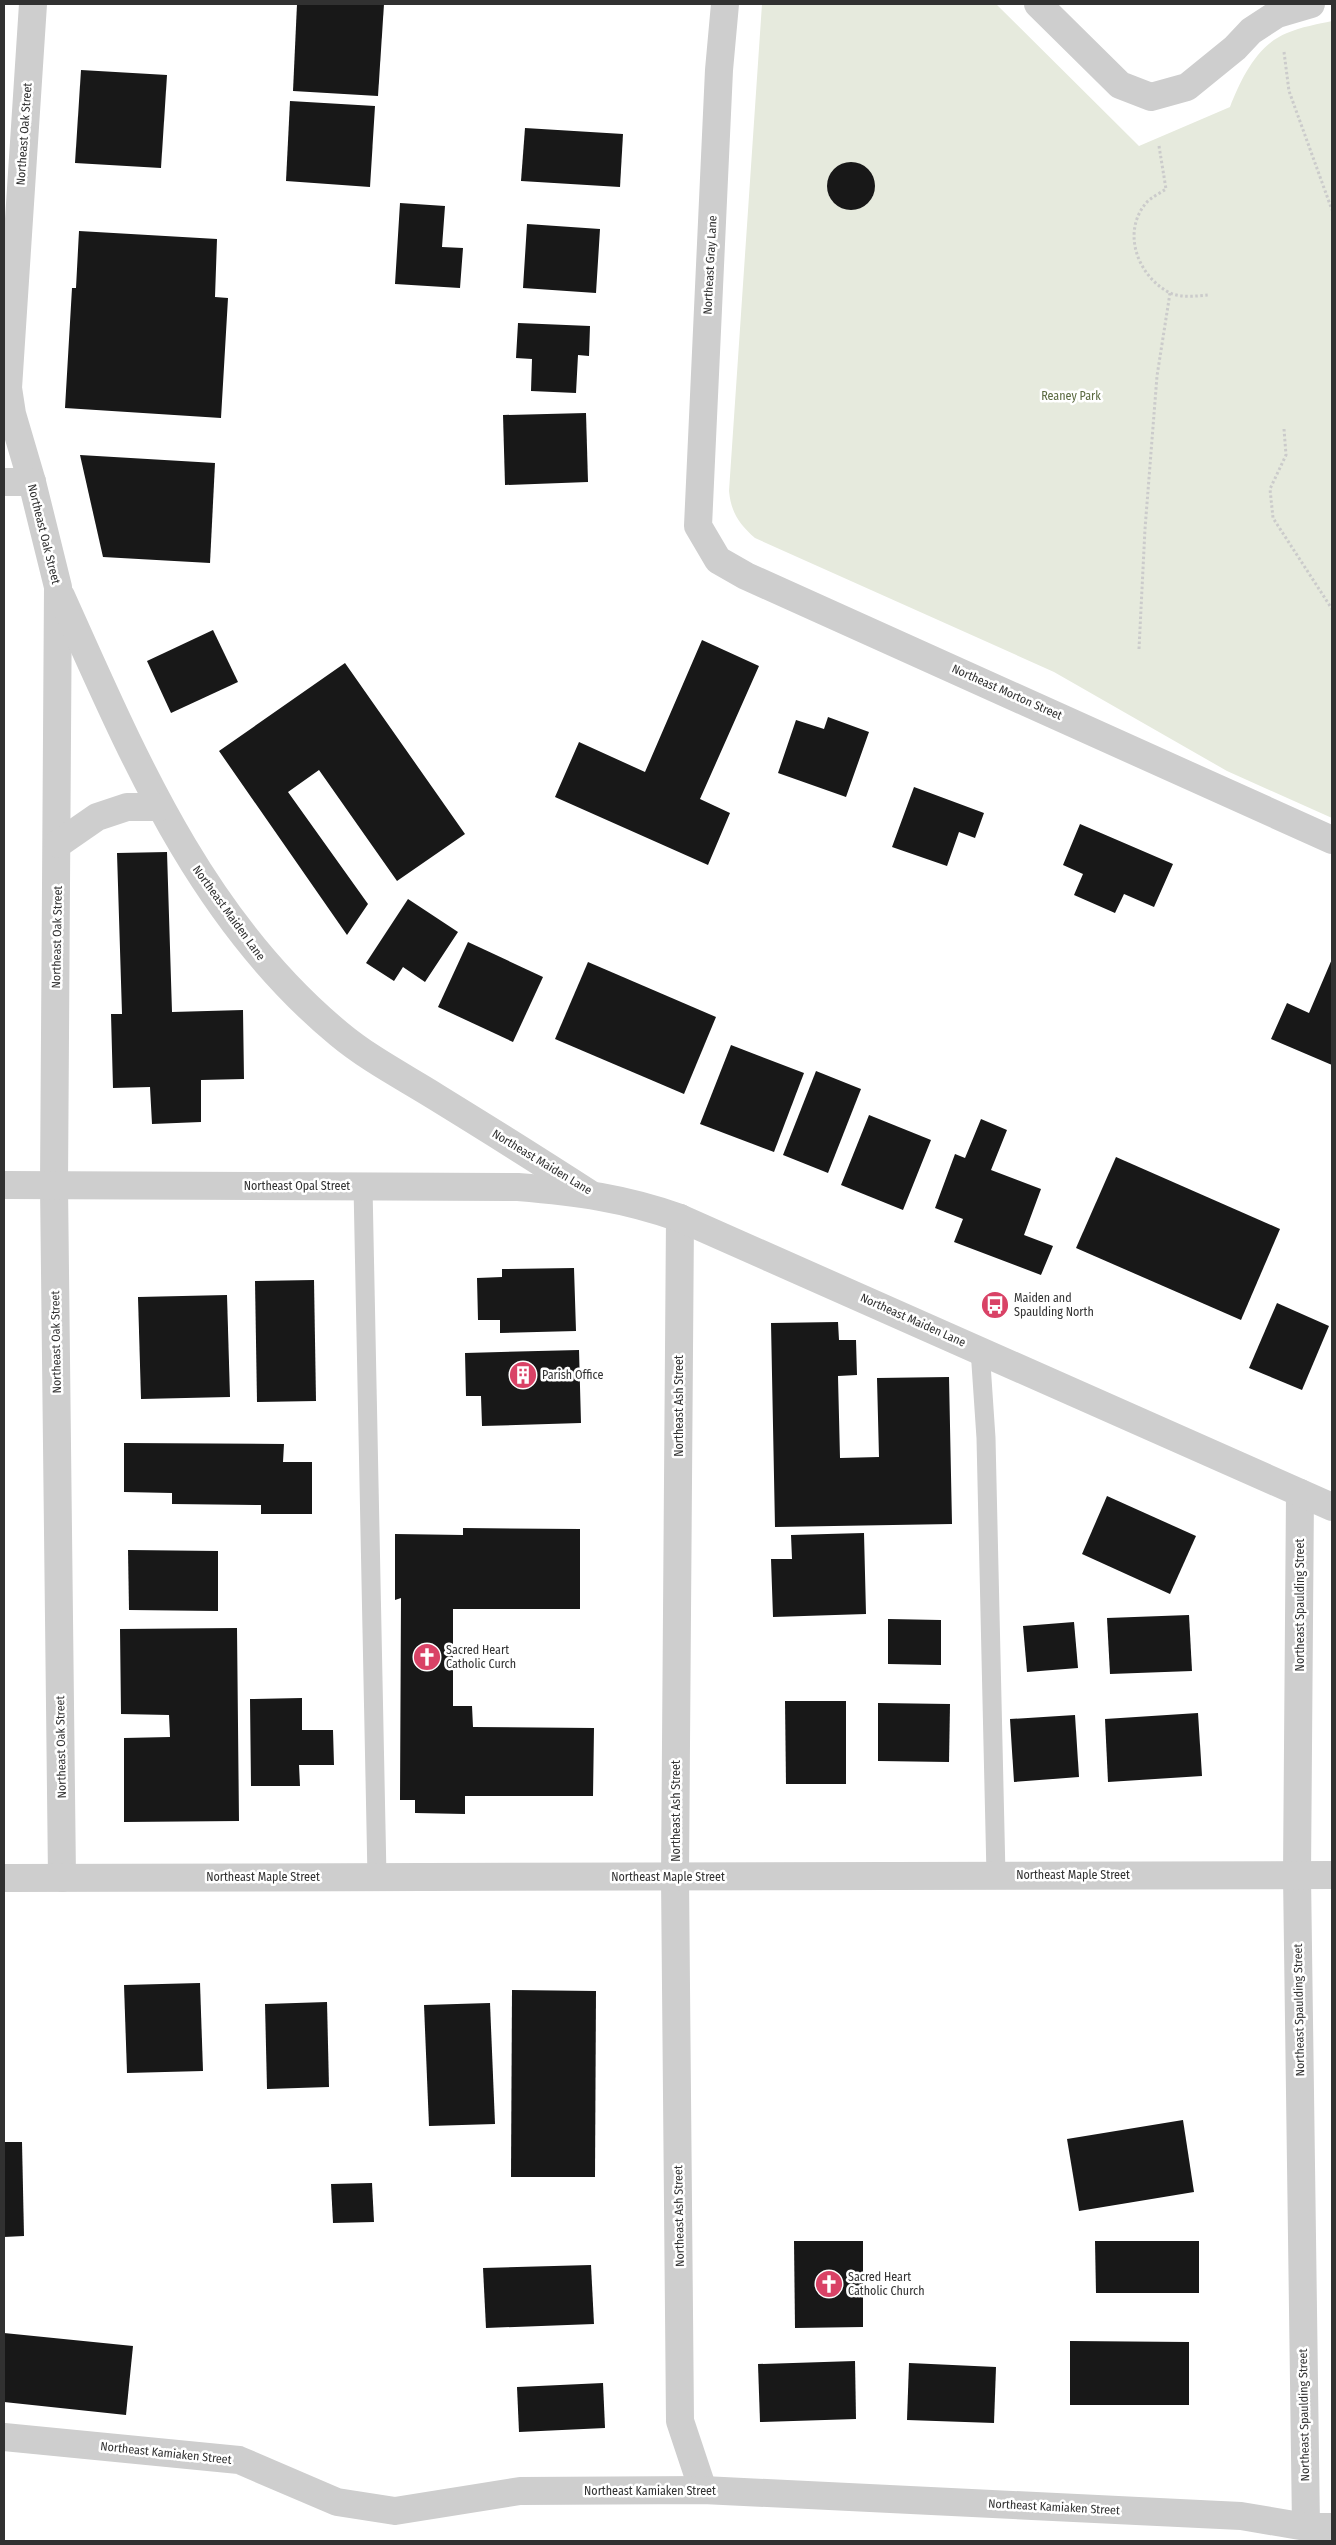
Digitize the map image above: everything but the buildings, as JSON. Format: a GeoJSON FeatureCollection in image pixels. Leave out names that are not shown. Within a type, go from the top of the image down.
{"type":"FeatureCollection","features":[{"type":"Feature","properties":{"kind":"street","name":"Northeast Oak Street"},"geometry":{"type":"LineString","coordinates":[[33,4],[8,388],[12,414],[32,482],[58,587],[58,844],[54,1185],[62,1878]]}},
{"type":"Feature","properties":{"kind":"street","name":"Northeast Gray Lane"},"geometry":{"type":"LineString","coordinates":[[698,526],[719,70],[724,4]]}},
{"type":"Feature","properties":{"kind":"street"},"geometry":{"type":"LineString","coordinates":[[1038,4],[1120,85],[1151,96],[1186,87],[1235,48],[1251,31],[1277,14],[1311,4]]}},
{"type":"Feature","properties":{"kind":"street"},"geometry":{"type":"LineString","coordinates":[[4,482],[32,482]]}},
{"type":"Feature","properties":{"kind":"street","name":"Northeast Morton Street"},"geometry":{"type":"LineString","coordinates":[[698,526],[718,560],[746,576],[1332,840]]}},
{"type":"Feature","properties":{"kind":"street","name":"Northeast Maiden Lane"},"geometry":{"type":"LineString","coordinates":[[58,587],[159,807],[208,888],[265,962],[340,1034],[390,1070],[590,1194],[649,1207],[680,1218],[980,1349],[1332,1507]]}},
{"type":"Feature","properties":{"kind":"street"},"geometry":{"type":"LineString","coordinates":[[58,844],[97,817],[127,807],[159,807]]}},
{"type":"Feature","properties":{"kind":"street","name":"Northeast Opal Street"},"geometry":{"type":"LineString","coordinates":[[4,1185],[518,1187],[590,1194]]}},
{"type":"Feature","properties":{"kind":"street","name":"Northeast Ash Street"},"geometry":{"type":"LineString","coordinates":[[680,1218],[675,1877],[680,2421],[703,2490]]}},
{"type":"Feature","properties":{"kind":"street","name":"Northeast Spaulding Street"},"geometry":{"type":"LineString","coordinates":[[1300,1493],[1297,1875],[1319,2527]]}},
{"type":"Feature","properties":{"kind":"street","name":"Northeast Maple Street"},"geometry":{"type":"LineString","coordinates":[[4,1878],[675,1877],[996,1874],[1332,1875]]}},
{"type":"Feature","properties":{"kind":"street","name":"Northeast Kamiaken Street"},"geometry":{"type":"LineString","coordinates":[[4,2437],[239,2460],[337,2502],[395,2511],[520,2492],[703,2490],[1241,2516],[1319,2527]]}},
{"type":"Feature","properties":{"kind":"street"},"geometry":{"type":"LineString","coordinates":[[1274,2541],[1319,2527]]}},
{"type":"Feature","properties":{"kind":"lane"},"geometry":{"type":"LineString","coordinates":[[363,1186],[377,1877]]}},
{"type":"Feature","properties":{"kind":"lane"},"geometry":{"type":"LineString","coordinates":[[980,1349],[986,1438],[996,1874]]}},
{"type":"Feature","properties":{"kind":"path"},"geometry":{"type":"LineString","coordinates":[[1284,49],[1289,91],[1332,210]]}},
{"type":"Feature","properties":{"kind":"path"},"geometry":{"type":"LineString","coordinates":[[1159,146],[1166,189],[1148,202],[1138,218],[1134,230],[1134,243],[1139,262],[1149,276],[1170,293],[1188,296],[1208,295]]}},
{"type":"Feature","properties":{"kind":"path"},"geometry":{"type":"LineString","coordinates":[[1138,649],[1144,530],[1157,376],[1170,293]]}},
{"type":"Feature","properties":{"kind":"path"},"geometry":{"type":"LineString","coordinates":[[1284,429],[1286,455],[1270,489],[1273,518],[1332,609]]}},
{"type":"Feature","properties":{"kind":"green space","name":"Reaney Park"},"geometry":{"type":"Polygon","coordinates":[[[762,4],[996,4],[1139,146],[1230,107],[1239,85],[1251,64],[1276,38],[1292,31],[1332,21],[1332,818],[1227,771],[1054,672],[755,538],[740,523],[734,511],[729,491],[762,4]]]}},
{"type":"Feature","properties":{"kind":"place","name":"Maiden and Spaulding North"},"geometry":{"type":"Point","coordinates":[995,1305]}},
{"type":"Feature","properties":{"kind":"place","name":"Parish Office"},"geometry":{"type":"Point","coordinates":[523,1375]}},
{"type":"Feature","properties":{"kind":"place","name":"Sacred Heart Catholic Curch"},"geometry":{"type":"Point","coordinates":[427,1657]}},
{"type":"Feature","properties":{"kind":"place","name":"Sacred Heart Catholic Church"},"geometry":{"type":"Point","coordinates":[829,2284]}}]}
